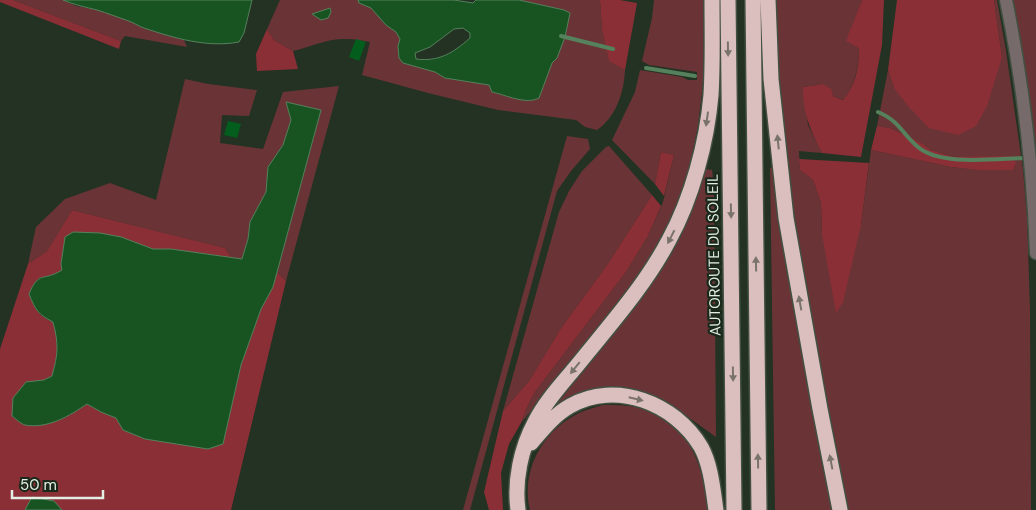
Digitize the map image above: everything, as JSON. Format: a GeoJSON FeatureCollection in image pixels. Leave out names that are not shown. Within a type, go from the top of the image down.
{"type":"FeatureCollection","features":[{"type":"Feature","properties":{"kind":"highway"},"geometry":{"type":"LineString","coordinates":[[518,510],[516,485],[522,454],[534,423],[549,400],[646,276],[669,240],[684,209],[705,134],[711,95],[712,0]]}},
{"type":"Feature","properties":{"kind":"highway","name":"AUTOROUTE DU SOLEIL"},"geometry":{"type":"LineString","coordinates":[[728,0],[734,510]]}},
{"type":"Feature","properties":{"kind":"highway"},"geometry":{"type":"LineString","coordinates":[[753,0],[758,510]]}},
{"type":"Feature","properties":{"kind":"highway"},"geometry":{"type":"LineString","coordinates":[[768,0],[771,79],[786,218],[840,510]]}},
{"type":"Feature","properties":{"kind":"highway"},"geometry":{"type":"LineString","coordinates":[[522,454],[556,416],[570,406],[600,396],[633,397],[652,403],[667,411],[692,433],[702,449],[708,468],[716,510]]}},
{"type":"Feature","properties":{"kind":"street"},"geometry":{"type":"LineString","coordinates":[[1006,0],[1012,29],[1029,150],[1036,253]]}},
{"type":"Feature","properties":{"kind":"shaded area"},"geometry":{"type":"Polygon","coordinates":[[[0,0],[13,0],[121,41],[119,49],[0,2],[0,0]]]}},
{"type":"Feature","properties":{"kind":"shaded area"},"geometry":{"type":"Polygon","coordinates":[[[13,0],[63,0],[76,6],[98,10],[131,21],[143,28],[184,40],[187,47],[125,36],[121,41],[13,0]]]}},
{"type":"Feature","properties":{"kind":"shaded area"},"geometry":{"type":"Polygon","coordinates":[[[63,0],[252,0],[244,33],[239,42],[215,44],[167,35],[104,12],[63,0]]]}},
{"type":"Feature","properties":{"kind":"shaded area"},"geometry":{"type":"Polygon","coordinates":[[[280,0],[358,0],[360,3],[371,7],[386,25],[396,32],[400,39],[398,46],[399,58],[403,63],[435,72],[445,78],[489,85],[492,92],[539,98],[570,13],[519,0],[600,0],[602,30],[609,60],[625,70],[621,96],[614,111],[604,125],[597,130],[585,127],[576,120],[498,110],[362,75],[370,42],[340,39],[326,41],[293,51],[274,40],[267,29],[280,0]]]}},
{"type":"Feature","properties":{"kind":"shaded area"},"geometry":{"type":"Polygon","coordinates":[[[358,0],[454,0],[473,3],[476,0],[519,0],[570,13],[565,37],[557,58],[552,63],[539,98],[528,100],[516,99],[492,92],[489,85],[445,78],[435,72],[403,63],[399,58],[398,46],[400,39],[396,32],[386,25],[371,8],[359,3],[358,0]],[[463,28],[454,29],[430,47],[415,53],[416,59],[439,58],[458,48],[470,38],[470,33],[463,28]]]}},
{"type":"Feature","properties":{"kind":"shaded area"},"geometry":{"type":"Polygon","coordinates":[[[600,0],[620,0],[637,3],[625,70],[609,61],[602,30],[600,0]]]}},
{"type":"Feature","properties":{"kind":"shaded area"},"geometry":{"type":"Polygon","coordinates":[[[654,0],[705,0],[703,83],[698,126],[688,175],[672,217],[655,251],[574,359],[521,423],[535,392],[626,272],[648,236],[663,202],[674,155],[661,152],[655,184],[612,140],[635,92],[640,70],[682,77],[688,80],[697,80],[697,72],[649,65],[642,61],[652,18],[654,0]]]}},
{"type":"Feature","properties":{"kind":"shaded area"},"geometry":{"type":"Polygon","coordinates":[[[775,0],[862,0],[847,41],[859,47],[859,54],[854,81],[844,100],[833,96],[823,84],[803,87],[808,125],[822,153],[799,151],[800,170],[813,180],[821,203],[822,234],[861,225],[871,150],[951,167],[977,170],[1013,170],[1016,164],[983,157],[955,157],[931,150],[922,143],[890,128],[877,126],[888,70],[894,88],[1002,57],[994,0],[997,0],[1023,170],[1027,216],[1030,309],[1031,510],[846,510],[794,241],[779,97],[775,0]]]}},
{"type":"Feature","properties":{"kind":"shaded area"},"geometry":{"type":"Polygon","coordinates":[[[862,0],[884,0],[882,45],[861,157],[822,153],[808,121],[804,105],[803,87],[823,84],[831,89],[833,96],[843,100],[851,88],[856,75],[859,48],[846,41],[862,0]]]}},
{"type":"Feature","properties":{"kind":"shaded area"},"geometry":{"type":"Polygon","coordinates":[[[897,0],[994,0],[1002,57],[987,106],[976,126],[958,135],[929,128],[894,88],[888,70],[897,0]]]}},
{"type":"Feature","properties":{"kind":"shaded area"},"geometry":{"type":"Polygon","coordinates":[[[1013,0],[1036,0],[1036,157],[1017,19],[1013,0]]]}},
{"type":"Feature","properties":{"kind":"shaded area"},"geometry":{"type":"Polygon","coordinates":[[[330,8],[331,12],[328,18],[321,20],[312,14],[330,8]]]}},
{"type":"Feature","properties":{"kind":"shaded area"},"geometry":{"type":"Polygon","coordinates":[[[267,29],[274,40],[293,51],[298,69],[257,71],[256,54],[267,29]]]}},
{"type":"Feature","properties":{"kind":"shaded area"},"geometry":{"type":"Polygon","coordinates":[[[185,79],[257,90],[249,116],[222,115],[220,143],[263,149],[283,92],[339,86],[286,281],[277,272],[321,110],[287,103],[291,120],[283,145],[268,167],[266,192],[250,222],[248,239],[242,259],[232,258],[225,248],[72,210],[47,251],[28,264],[36,227],[65,199],[110,183],[156,200],[185,79]]]}},
{"type":"Feature","properties":{"kind":"shaded area"},"geometry":{"type":"Polygon","coordinates":[[[286,102],[321,110],[273,287],[261,309],[241,365],[223,444],[208,449],[145,439],[123,430],[116,418],[87,404],[66,417],[50,423],[34,426],[20,423],[12,416],[13,398],[26,382],[44,380],[52,376],[57,349],[53,322],[38,311],[29,294],[39,279],[62,270],[61,264],[65,237],[73,232],[100,233],[121,237],[153,249],[171,249],[242,259],[248,239],[250,222],[266,192],[268,167],[283,145],[291,120],[286,102]]]}},
{"type":"Feature","properties":{"kind":"shaded area"},"geometry":{"type":"Polygon","coordinates":[[[877,126],[890,128],[922,143],[931,150],[955,157],[1013,156],[1016,164],[1013,170],[977,170],[951,167],[871,150],[877,126]]]}},
{"type":"Feature","properties":{"kind":"shaded area"},"geometry":{"type":"Polygon","coordinates":[[[567,136],[588,139],[590,149],[557,191],[470,510],[463,510],[567,136]]]}},
{"type":"Feature","properties":{"kind":"shaded area"},"geometry":{"type":"Polygon","coordinates":[[[609,146],[652,195],[607,265],[561,328],[529,381],[503,411],[559,212],[569,191],[582,171],[609,146]]]}},
{"type":"Feature","properties":{"kind":"shaded area"},"geometry":{"type":"Polygon","coordinates":[[[661,152],[674,155],[664,196],[655,184],[661,152]]]}},
{"type":"Feature","properties":{"kind":"shaded area"},"geometry":{"type":"Polygon","coordinates":[[[799,159],[869,163],[861,225],[843,302],[836,313],[822,234],[821,203],[813,180],[800,170],[799,159]]]}},
{"type":"Feature","properties":{"kind":"shaded area"},"geometry":{"type":"Polygon","coordinates":[[[774,166],[836,510],[775,510],[770,168],[774,166]]]}},
{"type":"Feature","properties":{"kind":"shaded area"},"geometry":{"type":"Polygon","coordinates":[[[706,169],[712,170],[714,186],[716,437],[670,404],[629,390],[544,417],[618,324],[700,175],[706,169]]]}},
{"type":"Feature","properties":{"kind":"shaded area"},"geometry":{"type":"Polygon","coordinates":[[[652,195],[661,206],[648,236],[626,272],[535,392],[509,444],[501,473],[503,510],[489,510],[484,492],[503,411],[529,381],[561,328],[607,265],[652,195]]]}},
{"type":"Feature","properties":{"kind":"shaded area"},"geometry":{"type":"Polygon","coordinates":[[[72,210],[225,248],[232,258],[171,249],[153,249],[121,237],[66,237],[61,263],[62,270],[52,276],[39,278],[29,294],[33,304],[43,317],[53,322],[57,349],[52,376],[44,380],[26,382],[24,425],[51,423],[72,414],[87,404],[116,418],[123,430],[145,439],[169,442],[229,417],[241,365],[261,309],[273,287],[277,272],[286,281],[231,510],[62,510],[53,501],[32,497],[25,510],[0,510],[0,349],[28,264],[47,251],[72,210]]]}},
{"type":"Feature","properties":{"kind":"shaded area"},"geometry":{"type":"Polygon","coordinates":[[[603,405],[645,409],[660,415],[673,424],[683,435],[698,463],[703,479],[708,510],[530,510],[528,495],[532,466],[546,440],[568,419],[581,412],[603,405]]]}},
{"type":"Feature","properties":{"kind":"shaded area"},"geometry":{"type":"Polygon","coordinates":[[[32,497],[54,501],[62,510],[25,510],[32,497]]]}},
{"type":"Feature","properties":{"kind":"building"},"geometry":{"type":"Polygon","coordinates":[[[356,39],[366,42],[359,61],[349,57],[356,39]]]}},
{"type":"Feature","properties":{"kind":"building"},"geometry":{"type":"Polygon","coordinates":[[[228,121],[241,124],[237,138],[224,135],[228,121]]]}},
{"type":"Feature","properties":{"kind":"waterway"},"geometry":{"type":"LineString","coordinates":[[561,36],[613,49]]}},
{"type":"Feature","properties":{"kind":"waterway"},"geometry":{"type":"LineString","coordinates":[[646,68],[695,76]]}},
{"type":"Feature","properties":{"kind":"waterway"},"geometry":{"type":"LineString","coordinates":[[878,112],[892,120],[918,147],[928,153],[941,157],[971,160],[1028,158]]}}]}
